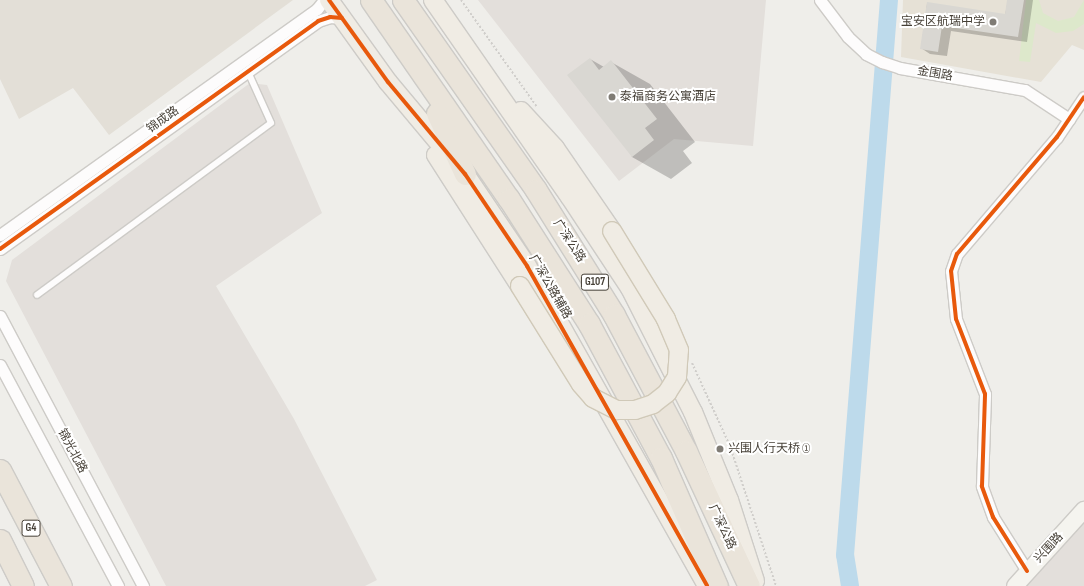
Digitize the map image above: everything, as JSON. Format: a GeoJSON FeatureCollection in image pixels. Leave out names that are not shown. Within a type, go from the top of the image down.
{"type":"FeatureCollection","features":[{"type":"Feature","properties":{"kind":"highway","name":"G107"},"geometry":{"type":"LineString","coordinates":[[371,0],[398,36],[509,199],[589,324],[661,458],[717,586]]}},
{"type":"Feature","properties":{"kind":"highway","name":"广深公路"},"geometry":{"type":"LineString","coordinates":[[403,0],[532,184],[614,315],[686,451],[749,586]]}},
{"type":"Feature","properties":{"kind":"highway"},"geometry":{"type":"LineString","coordinates":[[398,36],[466,174]]}},
{"type":"Feature","properties":{"kind":"highway","name":"G4"},"geometry":{"type":"LineString","coordinates":[[0,470],[62,586]]}},
{"type":"Feature","properties":{"kind":"highway"},"geometry":{"type":"LineString","coordinates":[[0,540],[23,586]]}},
{"type":"Feature","properties":{"kind":"main road","name":"广深公路辅路"},"geometry":{"type":"LineString","coordinates":[[329,0],[388,82],[466,174],[527,266],[707,586]]}},
{"type":"Feature","properties":{"kind":"main road"},"geometry":{"type":"LineString","coordinates":[[433,0],[575,203],[630,288],[659,341],[693,412],[729,500],[756,586]]}},
{"type":"Feature","properties":{"kind":"main road"},"geometry":{"type":"LineString","coordinates":[[388,82],[520,286],[581,384],[592,398],[608,407],[626,411],[653,404],[667,393],[675,381],[679,368],[680,350],[666,319],[612,231],[555,148],[477,64]]}},
{"type":"Feature","properties":{"kind":"street","name":"锦成路"},"geometry":{"type":"LineString","coordinates":[[0,235],[317,9],[324,0]]}},
{"type":"Feature","properties":{"kind":"street","name":"金围路"},"geometry":{"type":"LineString","coordinates":[[820,0],[841,28],[866,54],[900,68],[1025,90],[1069,119]]}},
{"type":"Feature","properties":{"kind":"street","name":"锦成路"},"geometry":{"type":"LineString","coordinates":[[0,249],[318,21],[330,17],[342,18]]}},
{"type":"Feature","properties":{"kind":"street"},"geometry":{"type":"LineString","coordinates":[[1028,572],[993,517],[982,486],[985,394],[956,319],[951,271],[957,254],[1057,137],[1084,97]]}},
{"type":"Feature","properties":{"kind":"street","name":"锦光北路"},"geometry":{"type":"LineString","coordinates":[[0,316],[143,586]]}},
{"type":"Feature","properties":{"kind":"street","name":"锦光北路"},"geometry":{"type":"LineString","coordinates":[[0,365],[118,586]]}},
{"type":"Feature","properties":{"kind":"street","name":"兴围路"},"geometry":{"type":"LineString","coordinates":[[1016,586],[1084,511]]}},
{"type":"Feature","properties":{"kind":"lane"},"geometry":{"type":"LineString","coordinates":[[37,295],[271,123],[248,72]]}},
{"type":"Feature","properties":{"kind":"shaded area"},"geometry":{"type":"Polygon","coordinates":[[[0,0],[293,0],[109,135],[73,88],[19,119],[0,79],[0,0]]]}},
{"type":"Feature","properties":{"kind":"shaded area"},"geometry":{"type":"Polygon","coordinates":[[[478,0],[766,0],[753,146],[674,139],[619,181],[478,0]]]}},
{"type":"Feature","properties":{"kind":"shaded area","name":"宝安区航瑞中学"},"geometry":{"type":"Polygon","coordinates":[[[903,0],[1084,0],[1084,50],[1072,45],[1041,82],[901,57],[903,0]]]}},
{"type":"Feature","properties":{"kind":"shaded area"},"geometry":{"type":"Polygon","coordinates":[[[250,83],[267,85],[322,213],[216,286],[294,419],[377,580],[365,586],[166,586],[6,281],[12,260],[250,83]]]}},
{"type":"Feature","properties":{"kind":"shaded area"},"geometry":{"type":"Polygon","coordinates":[[[1084,521],[1084,586],[1025,586],[1084,521]]]}},
{"type":"Feature","properties":{"kind":"green space"},"geometry":{"type":"Polygon","coordinates":[[[1026,0],[1039,0],[1043,13],[1058,21],[1074,17],[1084,0],[1084,24],[1073,31],[1056,33],[1036,23],[1030,62],[1019,61],[1026,0]]]}},
{"type":"Feature","properties":{"kind":"building"},"geometry":{"type":"Polygon","coordinates":[[[1007,0],[1024,0],[1018,37],[942,26],[938,52],[920,49],[927,2],[1005,14],[1007,0]]]}},
{"type":"Feature","properties":{"kind":"building","name":"泰福商务公寓酒店"},"geometry":{"type":"Polygon","coordinates":[[[590,58],[599,70],[611,60],[657,119],[645,128],[654,140],[632,157],[567,75],[590,58]]]}},
{"type":"Feature","properties":{"kind":"waterway"},"geometry":{"type":"LineString","coordinates":[[850,586],[845,555],[889,0]]}},
{"type":"Feature","properties":{"kind":"cycle path"},"geometry":{"type":"LineString","coordinates":[[329,0],[388,82],[465,174],[527,266],[707,586]]}},
{"type":"Feature","properties":{"kind":"cycle path"},"geometry":{"type":"LineString","coordinates":[[0,249],[318,21],[330,17],[342,18]]}},
{"type":"Feature","properties":{"kind":"cycle path"},"geometry":{"type":"LineString","coordinates":[[1027,571],[993,517],[982,486],[985,394],[956,319],[951,271],[957,254],[1057,137],[1084,97]]}},
{"type":"Feature","properties":{"kind":"place","name":"宝安区航瑞中学"},"geometry":{"type":"Point","coordinates":[993,22]}},
{"type":"Feature","properties":{"kind":"place","name":"泰福商务公寓酒店"},"geometry":{"type":"Point","coordinates":[612,97]}},
{"type":"Feature","properties":{"kind":"place","name":"兴围人行天桥 ①"},"geometry":{"type":"Point","coordinates":[720,449]}}]}
